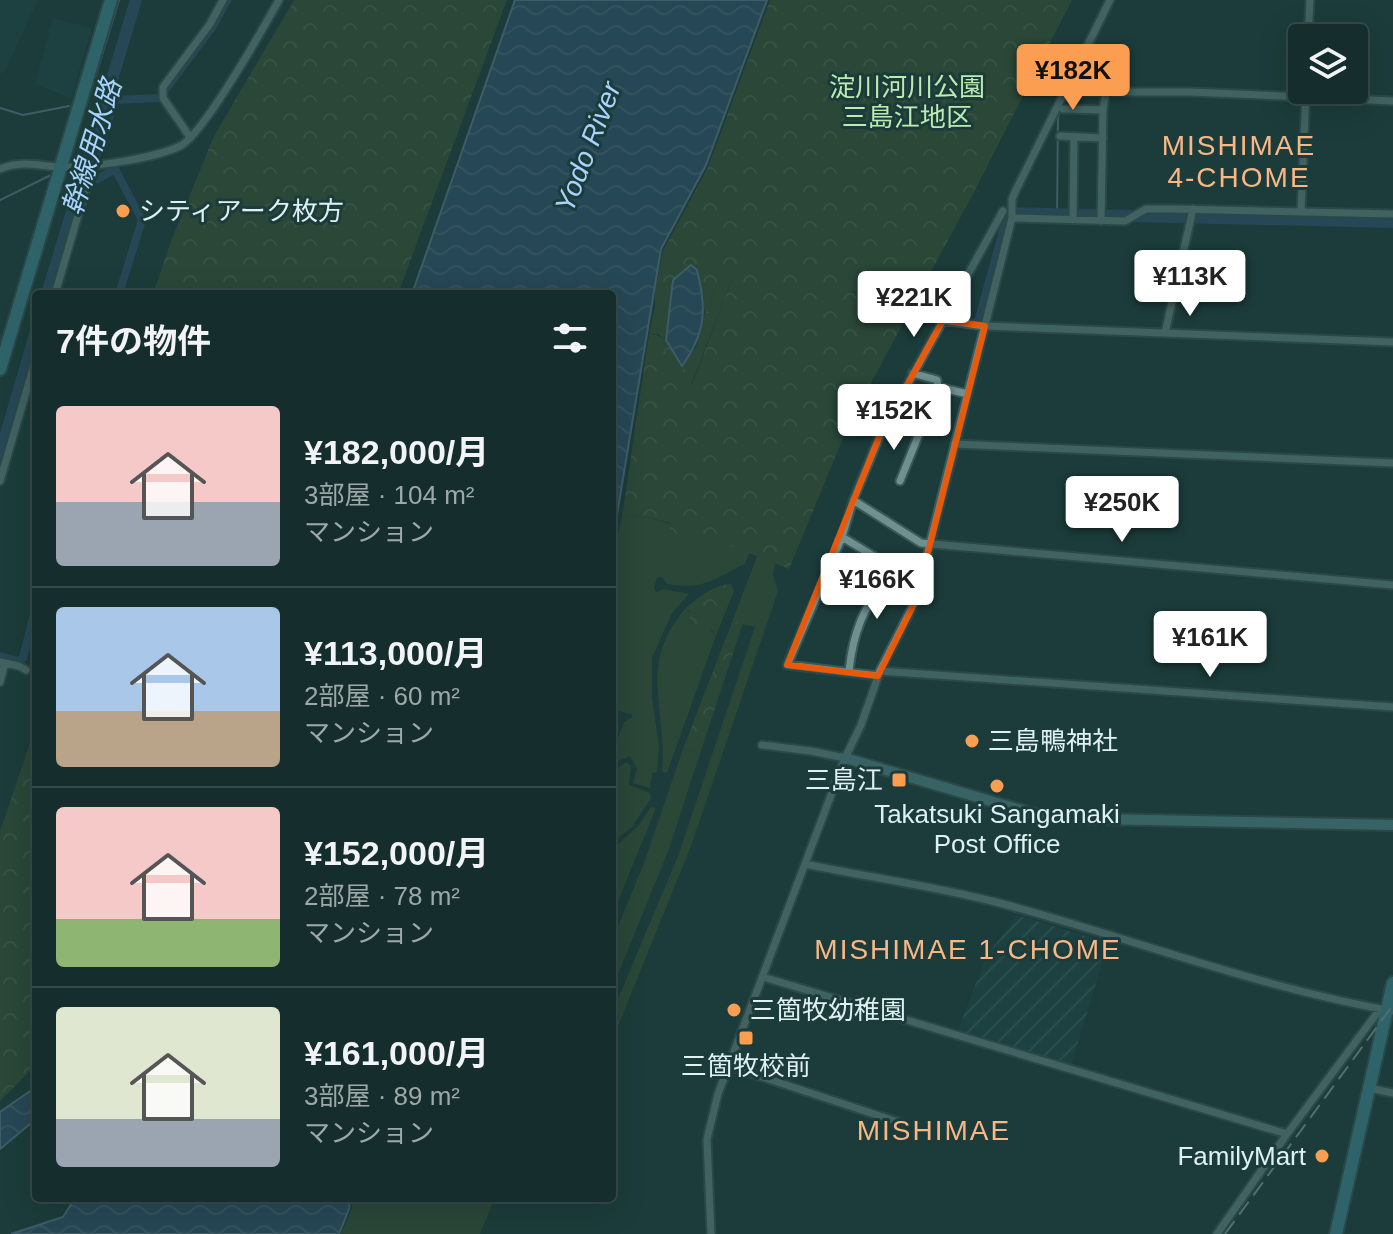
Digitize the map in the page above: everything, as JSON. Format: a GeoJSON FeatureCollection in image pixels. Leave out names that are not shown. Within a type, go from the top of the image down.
{"type":"FeatureCollection","features":[{"type":"Feature","properties":{"kind":"main road"},"geometry":{"type":"LineString","coordinates":[[0,369],[6,325],[60,167],[111,0]]}},
{"type":"Feature","properties":{"kind":"main road"},"geometry":{"type":"LineString","coordinates":[[845,758],[1048,818],[1393,825]]}},
{"type":"Feature","properties":{"kind":"main road"},"geometry":{"type":"LineString","coordinates":[[1336,1234],[1392,989]]}},
{"type":"Feature","properties":{"kind":"street"},"geometry":{"type":"LineString","coordinates":[[190,137],[162,95],[163,87],[210,24],[223,0]]}},
{"type":"Feature","properties":{"kind":"street"},"geometry":{"type":"LineString","coordinates":[[0,169],[25,162],[60,167],[93,164],[183,145],[209,115],[279,0]]}},
{"type":"Feature","properties":{"kind":"street"},"geometry":{"type":"LineString","coordinates":[[711,1234],[707,1139],[718,1094],[879,673],[916,600],[1012,218],[1012,199],[1110,0]]}},
{"type":"Feature","properties":{"kind":"street"},"geometry":{"type":"LineString","coordinates":[[1309,24],[1310,0]]}},
{"type":"Feature","properties":{"kind":"street"},"geometry":{"type":"LineString","coordinates":[[1066,92],[1288,94]]}},
{"type":"Feature","properties":{"kind":"street"},"geometry":{"type":"LineString","coordinates":[[1101,221],[1106,92]]}},
{"type":"Feature","properties":{"kind":"street"},"geometry":{"type":"LineString","coordinates":[[1368,99],[1393,101]]}},
{"type":"Feature","properties":{"kind":"street"},"geometry":{"type":"LineString","coordinates":[[1301,212],[1305,104]]}},
{"type":"Feature","properties":{"kind":"street"},"geometry":{"type":"LineString","coordinates":[[1063,109],[1103,110]]}},
{"type":"Feature","properties":{"kind":"street"},"geometry":{"type":"LineString","coordinates":[[1060,136],[1103,138]]}},
{"type":"Feature","properties":{"kind":"street"},"geometry":{"type":"LineString","coordinates":[[1073,220],[1074,137]]}},
{"type":"Feature","properties":{"kind":"street"},"geometry":{"type":"LineString","coordinates":[[56,290],[93,164]]}},
{"type":"Feature","properties":{"kind":"street"},"geometry":{"type":"LineString","coordinates":[[1012,218],[1125,221],[1146,209],[1393,214]]}},
{"type":"Feature","properties":{"kind":"street"},"geometry":{"type":"LineString","coordinates":[[1165,333],[1193,209]]}},
{"type":"Feature","properties":{"kind":"street"},"geometry":{"type":"LineString","coordinates":[[1003,211],[881,432],[853,500],[842,537],[787,665],[1393,707]]}},
{"type":"Feature","properties":{"kind":"street"},"geometry":{"type":"LineString","coordinates":[[943,320],[985,326],[1393,342]]}},
{"type":"Feature","properties":{"kind":"street"},"geometry":{"type":"LineString","coordinates":[[0,481],[32,372]]}},
{"type":"Feature","properties":{"kind":"street"},"geometry":{"type":"LineString","coordinates":[[900,481],[938,387],[937,380],[912,373]]}},
{"type":"Feature","properties":{"kind":"street"},"geometry":{"type":"LineString","coordinates":[[938,387],[968,394]]}},
{"type":"Feature","properties":{"kind":"street"},"geometry":{"type":"LineString","coordinates":[[955,444],[1393,463]]}},
{"type":"Feature","properties":{"kind":"street"},"geometry":{"type":"LineString","coordinates":[[853,500],[921,543],[1393,585]]}},
{"type":"Feature","properties":{"kind":"street"},"geometry":{"type":"LineString","coordinates":[[842,537],[891,567],[921,579]]}},
{"type":"Feature","properties":{"kind":"street"},"geometry":{"type":"LineString","coordinates":[[849,671],[852,641],[859,620],[891,567]]}},
{"type":"Feature","properties":{"kind":"street"},"geometry":{"type":"LineString","coordinates":[[0,682],[2,662],[26,670]]}},
{"type":"Feature","properties":{"kind":"street"},"geometry":{"type":"LineString","coordinates":[[762,745],[845,758]]}},
{"type":"Feature","properties":{"kind":"street"},"geometry":{"type":"LineString","coordinates":[[805,864],[1007,905],[1177,958],[1386,1010],[1287,1134],[1217,1234]]}},
{"type":"Feature","properties":{"kind":"street"},"geometry":{"type":"LineString","coordinates":[[763,977],[1287,1134]]}},
{"type":"Feature","properties":{"kind":"street"},"geometry":{"type":"LineString","coordinates":[[729,1066],[904,1124]]}},
{"type":"Feature","properties":{"kind":"street"},"geometry":{"type":"LineString","coordinates":[[1369,1088],[1393,1093]]}},
{"type":"Feature","properties":{"kind":"highlighted area"},"geometry":{"type":"Polygon","coordinates":[[[943,320],[985,326],[916,600],[878,676],[787,665],[881,432],[943,320]]]}},
{"type":"Feature","properties":{"kind":"shaded area"},"geometry":{"type":"Polygon","coordinates":[[[0,0],[38,0],[5,70],[0,74],[0,0]]]}},
{"type":"Feature","properties":{"kind":"shaded area"},"geometry":{"type":"Polygon","coordinates":[[[53,18],[92,28],[71,98],[35,84],[53,18]]]}},
{"type":"Feature","properties":{"kind":"shaded area"},"geometry":{"type":"Polygon","coordinates":[[[1017,915],[1108,943],[1071,1066],[957,1033],[986,957],[1017,915]]]}},
{"type":"Feature","properties":{"kind":"green space"},"geometry":{"type":"Polygon","coordinates":[[[294,0],[507,0],[399,290],[154,290],[214,136],[294,0]]]}},
{"type":"Feature","properties":{"kind":"green space","name":"淀川河川公園 三島江地区"},"geometry":{"type":"Polygon","coordinates":[[[770,0],[1072,0],[974,192],[849,424],[789,569],[706,536],[702,540],[669,534],[671,523],[639,515],[622,517],[649,334],[657,335],[671,346],[692,385],[733,276],[726,275],[714,290],[709,313],[705,313],[697,270],[682,271],[655,290],[663,251],[708,167],[770,0]]]}},
{"type":"Feature","properties":{"kind":"green space"},"geometry":{"type":"Polygon","coordinates":[[[726,275],[733,276],[691,386],[682,366],[696,347],[714,290],[726,275]]]}},
{"type":"Feature","properties":{"kind":"green space"},"geometry":{"type":"Polygon","coordinates":[[[673,280],[666,340],[658,334],[649,334],[655,290],[673,280]]]}},
{"type":"Feature","properties":{"kind":"green space"},"geometry":{"type":"Polygon","coordinates":[[[639,515],[671,524],[670,533],[706,536],[750,552],[745,564],[700,584],[680,586],[667,584],[662,577],[657,578],[656,592],[663,589],[689,594],[672,613],[652,658],[652,698],[659,747],[657,772],[652,773],[650,788],[633,783],[637,769],[630,756],[616,762],[616,744],[624,722],[632,717],[631,713],[616,710],[616,543],[622,517],[639,515]]]}},
{"type":"Feature","properties":{"kind":"green space"},"geometry":{"type":"Polygon","coordinates":[[[761,546],[778,551],[773,574],[778,591],[691,846],[616,1031],[616,1003],[678,856],[755,627],[732,622],[761,546]]]}},
{"type":"Feature","properties":{"kind":"green space"},"geometry":{"type":"Polygon","coordinates":[[[731,584],[734,591],[715,638],[713,631],[705,625],[695,625],[689,617],[690,611],[684,610],[712,590],[731,584]]]}},
{"type":"Feature","properties":{"kind":"green space"},"geometry":{"type":"Polygon","coordinates":[[[684,610],[702,621],[715,638],[667,773],[662,772],[658,669],[670,631],[684,610]]]}},
{"type":"Feature","properties":{"kind":"green space"},"geometry":{"type":"Polygon","coordinates":[[[732,622],[743,623],[700,754],[683,749],[732,622]]]}},
{"type":"Feature","properties":{"kind":"green space"},"geometry":{"type":"Polygon","coordinates":[[[32,738],[32,1069],[0,1101],[0,831],[32,738]]]}},
{"type":"Feature","properties":{"kind":"green space"},"geometry":{"type":"Polygon","coordinates":[[[683,749],[700,754],[669,849],[616,979],[616,931],[644,863],[683,749]]]}},
{"type":"Feature","properties":{"kind":"green space"},"geometry":{"type":"Polygon","coordinates":[[[626,762],[631,766],[629,785],[650,793],[651,798],[632,827],[616,840],[616,787],[618,768],[626,762]]]}},
{"type":"Feature","properties":{"kind":"green space"},"geometry":{"type":"Polygon","coordinates":[[[651,807],[656,808],[616,906],[616,846],[638,826],[651,807]]]}},
{"type":"Feature","properties":{"kind":"green space"},"geometry":{"type":"Polygon","coordinates":[[[352,1202],[493,1202],[480,1234],[341,1234],[352,1202]]]}},
{"type":"Feature","properties":{"kind":"water","name":"Yodo River"},"geometry":{"type":"Polygon","coordinates":[[[515,0],[767,0],[706,165],[661,249],[616,521],[616,290],[413,290],[515,0]]]}},
{"type":"Feature","properties":{"kind":"water"},"geometry":{"type":"Polygon","coordinates":[[[691,265],[697,270],[703,309],[696,342],[682,366],[666,340],[673,280],[691,265]]]}},
{"type":"Feature","properties":{"kind":"water"},"geometry":{"type":"Polygon","coordinates":[[[32,1090],[32,1122],[0,1149],[0,1112],[32,1090]]]}},
{"type":"Feature","properties":{"kind":"water"},"geometry":{"type":"Polygon","coordinates":[[[72,1202],[350,1202],[339,1234],[11,1234],[63,1217],[72,1202]]]}},
{"type":"Feature","properties":{"kind":"waterway"},"geometry":{"type":"LineString","coordinates":[[85,110],[119,0]]}},
{"type":"Feature","properties":{"kind":"waterway","name":"幹線用水路"},"geometry":{"type":"LineString","coordinates":[[48,290],[136,0]]}},
{"type":"Feature","properties":{"kind":"waterway"},"geometry":{"type":"LineString","coordinates":[[87,158],[95,160],[115,100],[159,98],[213,26],[227,0]]}},
{"type":"Feature","properties":{"kind":"waterway"},"geometry":{"type":"LineString","coordinates":[[1071,91],[1114,0]]}},
{"type":"Feature","properties":{"kind":"waterway"},"geometry":{"type":"LineString","coordinates":[[0,108],[23,115],[69,106]]}},
{"type":"Feature","properties":{"kind":"waterway"},"geometry":{"type":"LineString","coordinates":[[1057,213],[1058,116],[1061,111]]}},
{"type":"Feature","properties":{"kind":"waterway"},"geometry":{"type":"LineString","coordinates":[[77,163],[87,158]]}},
{"type":"Feature","properties":{"kind":"waterway"},"geometry":{"type":"LineString","coordinates":[[98,179],[115,169],[142,220],[120,290]]}},
{"type":"Feature","properties":{"kind":"waterway"},"geometry":{"type":"LineString","coordinates":[[0,200],[53,174]]}},
{"type":"Feature","properties":{"kind":"waterway"},"geometry":{"type":"LineString","coordinates":[[980,322],[1010,213],[1393,222]]}},
{"type":"Feature","properties":{"kind":"waterway","name":"幹線用水路"},"geometry":{"type":"LineString","coordinates":[[0,455],[32,345]]}},
{"type":"Feature","properties":{"kind":"waterway"},"geometry":{"type":"LineString","coordinates":[[0,656],[17,661],[23,658],[32,622]]}},
{"type":"Feature","properties":{"kind":"railway"},"geometry":{"type":"LineString","coordinates":[[1225,1234],[1393,1005]]}},
{"type":"Feature","properties":{"kind":"place","name":"シティアーク枚方"},"geometry":{"type":"Point","coordinates":[123,211]}},
{"type":"Feature","properties":{"kind":"place","name":"三島鴨神社"},"geometry":{"type":"Point","coordinates":[972,741]}},
{"type":"Feature","properties":{"kind":"place","name":"三島江"},"geometry":{"type":"Point","coordinates":[899,780]}},
{"type":"Feature","properties":{"kind":"place","name":"Takatsuki Sangamaki Post Office"},"geometry":{"type":"Point","coordinates":[997,786]}},
{"type":"Feature","properties":{"kind":"place","name":"三箇牧幼稚園"},"geometry":{"type":"Point","coordinates":[734,1010]}},
{"type":"Feature","properties":{"kind":"place","name":"三箇牧校前"},"geometry":{"type":"Point","coordinates":[746,1038]}},
{"type":"Feature","properties":{"kind":"place","name":"FamilyMart"},"geometry":{"type":"Point","coordinates":[1322,1156]}},
{"type":"Feature","properties":{"kind":"district","name":"MISHIMAE 4-CHOME"},"geometry":{"type":"Point","coordinates":[1239,161]}},
{"type":"Feature","properties":{"kind":"district","name":"MISHIMAE 1-CHOME"},"geometry":{"type":"Point","coordinates":[968,949]}},
{"type":"Feature","properties":{"kind":"district","name":"MISHIMAE"},"geometry":{"type":"Point","coordinates":[934,1130]}}]}
